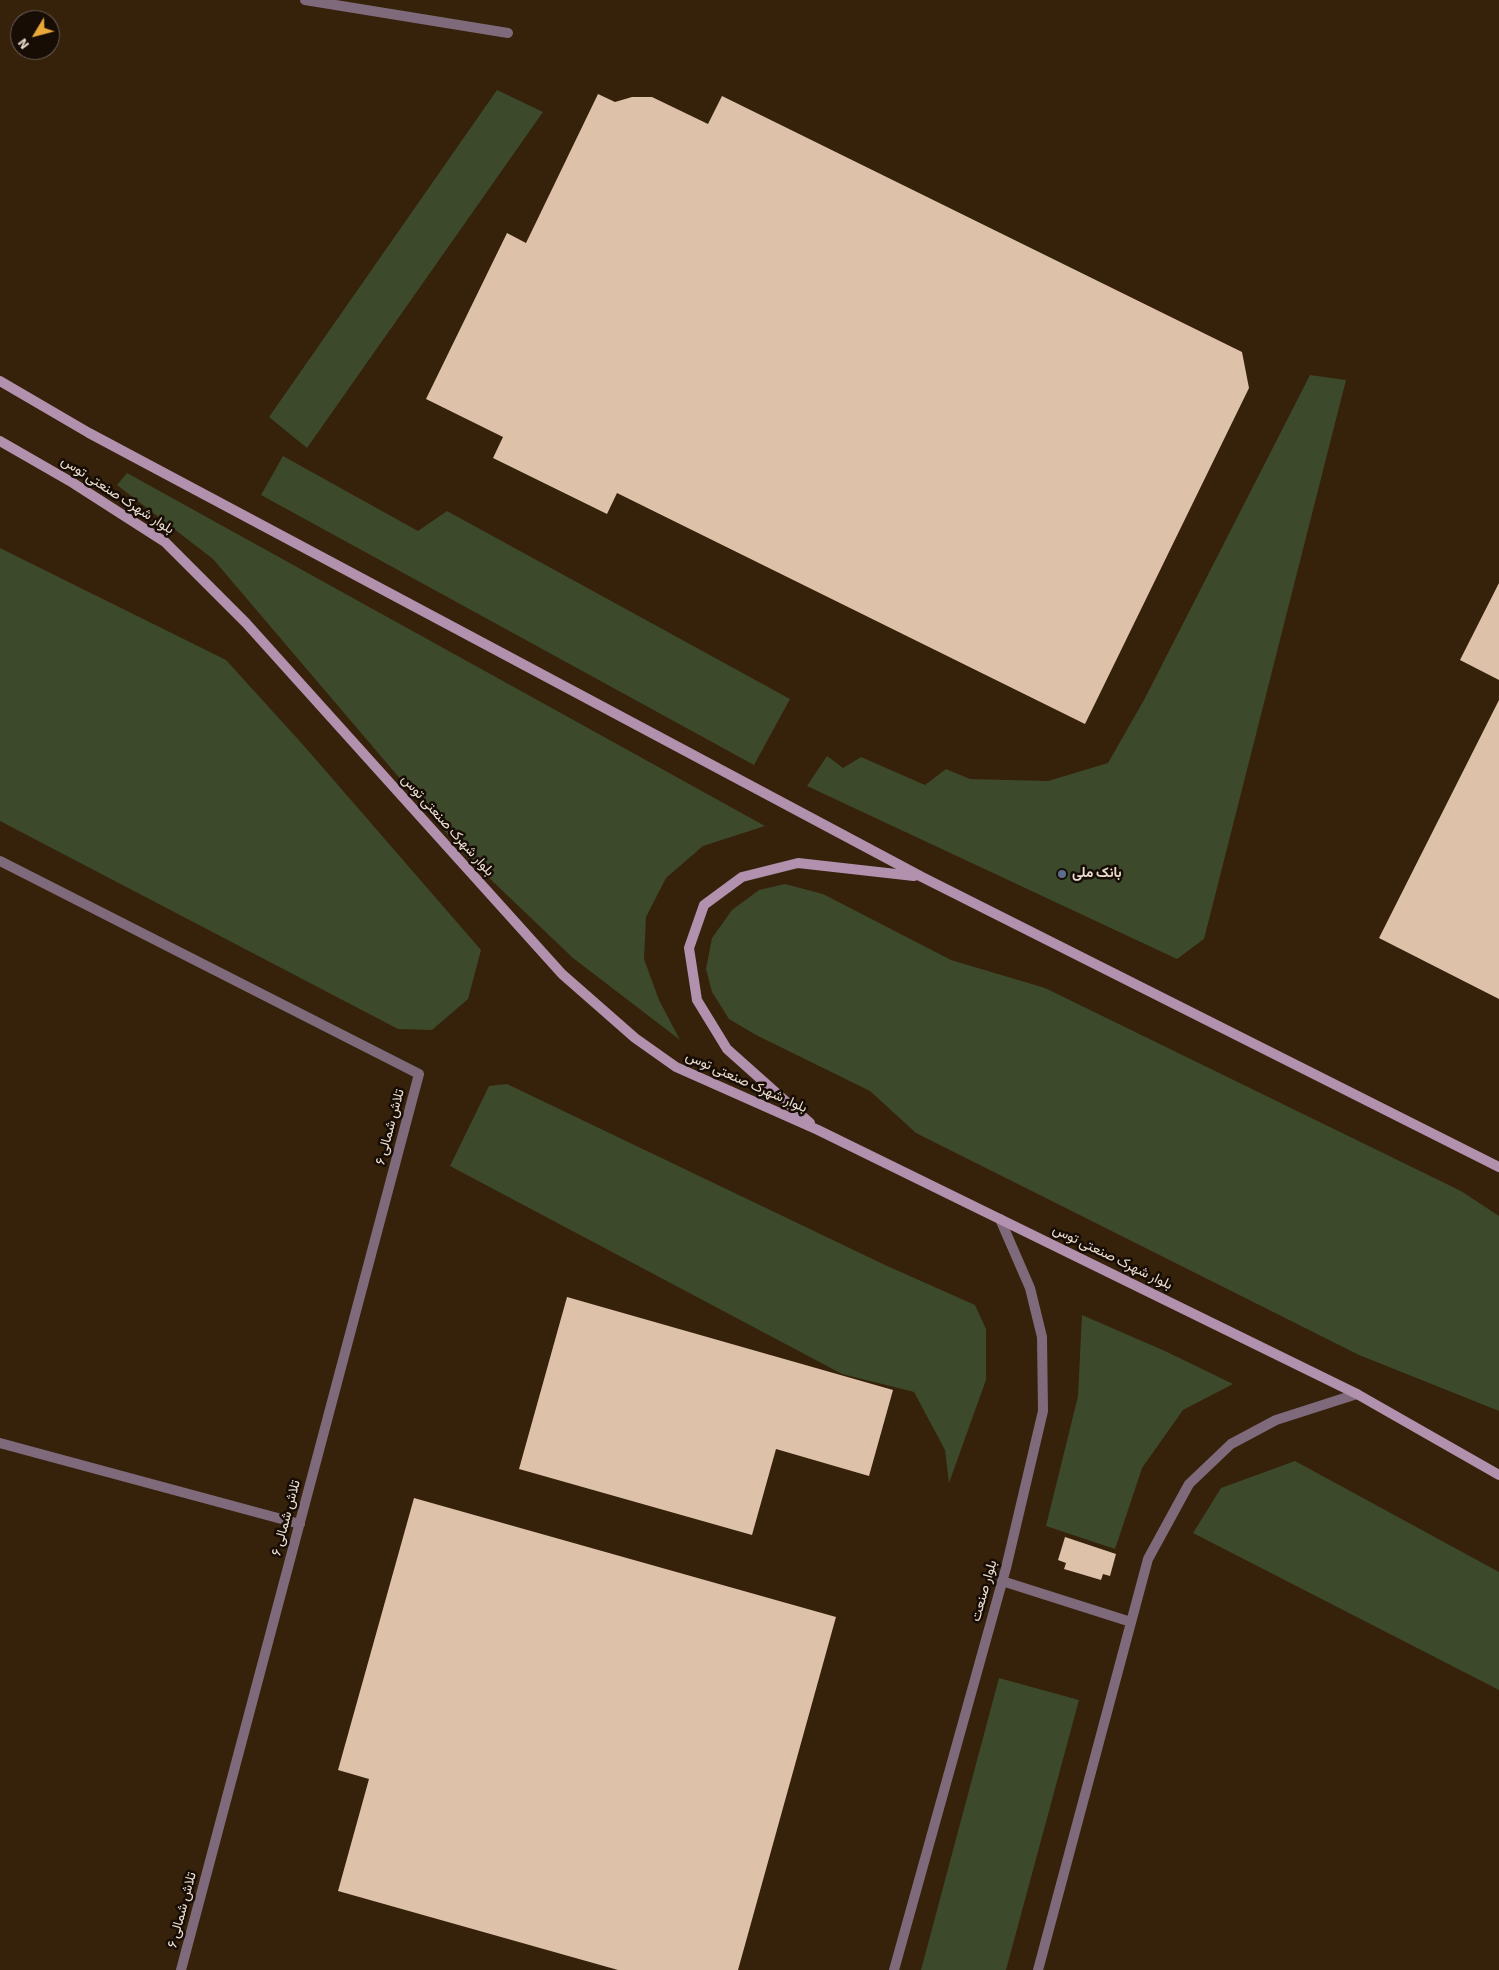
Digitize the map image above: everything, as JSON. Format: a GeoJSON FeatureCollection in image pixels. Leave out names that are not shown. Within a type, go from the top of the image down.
{"type":"FeatureCollection","features":[{"type":"Feature","properties":{"kind":"main road"},"geometry":{"type":"LineString","coordinates":[[0,381],[89,433],[922,877],[1499,1167]]}},
{"type":"Feature","properties":{"kind":"main road","name":"بلوار شهرک صنعتی توس"},"geometry":{"type":"LineString","coordinates":[[0,441],[73,483],[165,542],[246,623],[562,974],[635,1038],[676,1067],[818,1130],[1357,1394],[1499,1475]]}},
{"type":"Feature","properties":{"kind":"main road"},"geometry":{"type":"LineString","coordinates":[[818,1130],[727,1050],[697,1000],[689,948],[704,906],[742,877],[798,863],[922,877]]}},
{"type":"Feature","properties":{"kind":"street"},"geometry":{"type":"LineString","coordinates":[[305,0],[508,33]]}},
{"type":"Feature","properties":{"kind":"street","name":"تلاش شمالی ۶"},"geometry":{"type":"LineString","coordinates":[[0,861],[419,1074],[181,1970]]}},
{"type":"Feature","properties":{"kind":"street","name":"بلوار صنعت"},"geometry":{"type":"LineString","coordinates":[[894,1970],[1002,1581],[1043,1411],[1042,1337],[1030,1288],[1000,1219]]}},
{"type":"Feature","properties":{"kind":"street"},"geometry":{"type":"LineString","coordinates":[[1038,1970],[1148,1559],[1189,1484],[1231,1444],[1276,1420],[1357,1394]]}},
{"type":"Feature","properties":{"kind":"street"},"geometry":{"type":"LineString","coordinates":[[0,1443],[300,1524]]}},
{"type":"Feature","properties":{"kind":"street"},"geometry":{"type":"LineString","coordinates":[[1002,1581],[1131,1622]]}},
{"type":"Feature","properties":{"kind":"green space"},"geometry":{"type":"Polygon","coordinates":[[[497,90],[543,112],[307,448],[269,417],[497,90]]]}},
{"type":"Feature","properties":{"kind":"green space"},"geometry":{"type":"Polygon","coordinates":[[[1310,375],[1346,380],[1204,939],[1177,959],[807,786],[827,756],[843,768],[861,757],[925,785],[946,769],[970,779],[1048,781],[1108,763],[1144,700],[1310,375]]]}},
{"type":"Feature","properties":{"kind":"green space"},"geometry":{"type":"Polygon","coordinates":[[[283,456],[418,531],[447,511],[790,699],[754,765],[261,495],[283,456]]]}},
{"type":"Feature","properties":{"kind":"green space"},"geometry":{"type":"Polygon","coordinates":[[[127,473],[765,826],[703,846],[666,878],[646,917],[644,959],[659,1000],[680,1040],[573,958],[465,855],[213,559],[117,485],[127,473]]]}},
{"type":"Feature","properties":{"kind":"green space"},"geometry":{"type":"Polygon","coordinates":[[[0,548],[226,660],[305,747],[481,950],[468,999],[432,1030],[398,1029],[0,821],[0,548]]]}},
{"type":"Feature","properties":{"kind":"green space"},"geometry":{"type":"Polygon","coordinates":[[[785,884],[823,894],[951,960],[1045,988],[1461,1191],[1499,1216],[1499,1411],[1359,1355],[916,1133],[870,1091],[756,1035],[729,1019],[712,992],[706,969],[712,938],[732,910],[759,890],[785,884]]]}},
{"type":"Feature","properties":{"kind":"green space"},"geometry":{"type":"Polygon","coordinates":[[[507,1084],[885,1265],[975,1305],[986,1329],[986,1380],[949,1483],[945,1450],[914,1392],[842,1374],[450,1166],[489,1086],[507,1084]]]}},
{"type":"Feature","properties":{"kind":"green space"},"geometry":{"type":"Polygon","coordinates":[[[1082,1315],[1165,1351],[1233,1384],[1183,1410],[1142,1468],[1115,1549],[1046,1526],[1078,1396],[1082,1315]]]}},
{"type":"Feature","properties":{"kind":"green space"},"geometry":{"type":"Polygon","coordinates":[[[1295,1461],[1499,1572],[1499,1690],[1193,1533],[1221,1488],[1295,1461]]]}},
{"type":"Feature","properties":{"kind":"green space"},"geometry":{"type":"Polygon","coordinates":[[[999,1678],[1079,1700],[1006,1970],[921,1970],[999,1678]]]}},
{"type":"Feature","properties":{"kind":"building"},"geometry":{"type":"Polygon","coordinates":[[[598,94],[615,102],[632,97],[652,97],[708,124],[722,96],[1242,352],[1249,388],[1085,724],[617,493],[607,514],[493,458],[503,437],[426,399],[507,233],[526,243],[598,94]]]}},
{"type":"Feature","properties":{"kind":"building"},"geometry":{"type":"Polygon","coordinates":[[[1499,583],[1499,680],[1460,660],[1499,583]]]}},
{"type":"Feature","properties":{"kind":"building"},"geometry":{"type":"Polygon","coordinates":[[[1499,700],[1499,999],[1379,938],[1499,700]]]}},
{"type":"Feature","properties":{"kind":"building"},"geometry":{"type":"Polygon","coordinates":[[[567,1297],[893,1390],[869,1476],[776,1449],[752,1535],[519,1469],[567,1297]]]}},
{"type":"Feature","properties":{"kind":"building"},"geometry":{"type":"Polygon","coordinates":[[[414,1498],[836,1617],[738,1970],[618,1970],[338,1891],[369,1779],[338,1770],[414,1498]]]}},
{"type":"Feature","properties":{"kind":"building"},"geometry":{"type":"Polygon","coordinates":[[[1065,1537],[1116,1554],[1110,1576],[1103,1574],[1101,1580],[1064,1569],[1066,1563],[1058,1560],[1065,1537]]]}},
{"type":"Feature","properties":{"kind":"place","name":"بانک ملی"},"geometry":{"type":"Point","coordinates":[1062,874]}}]}
